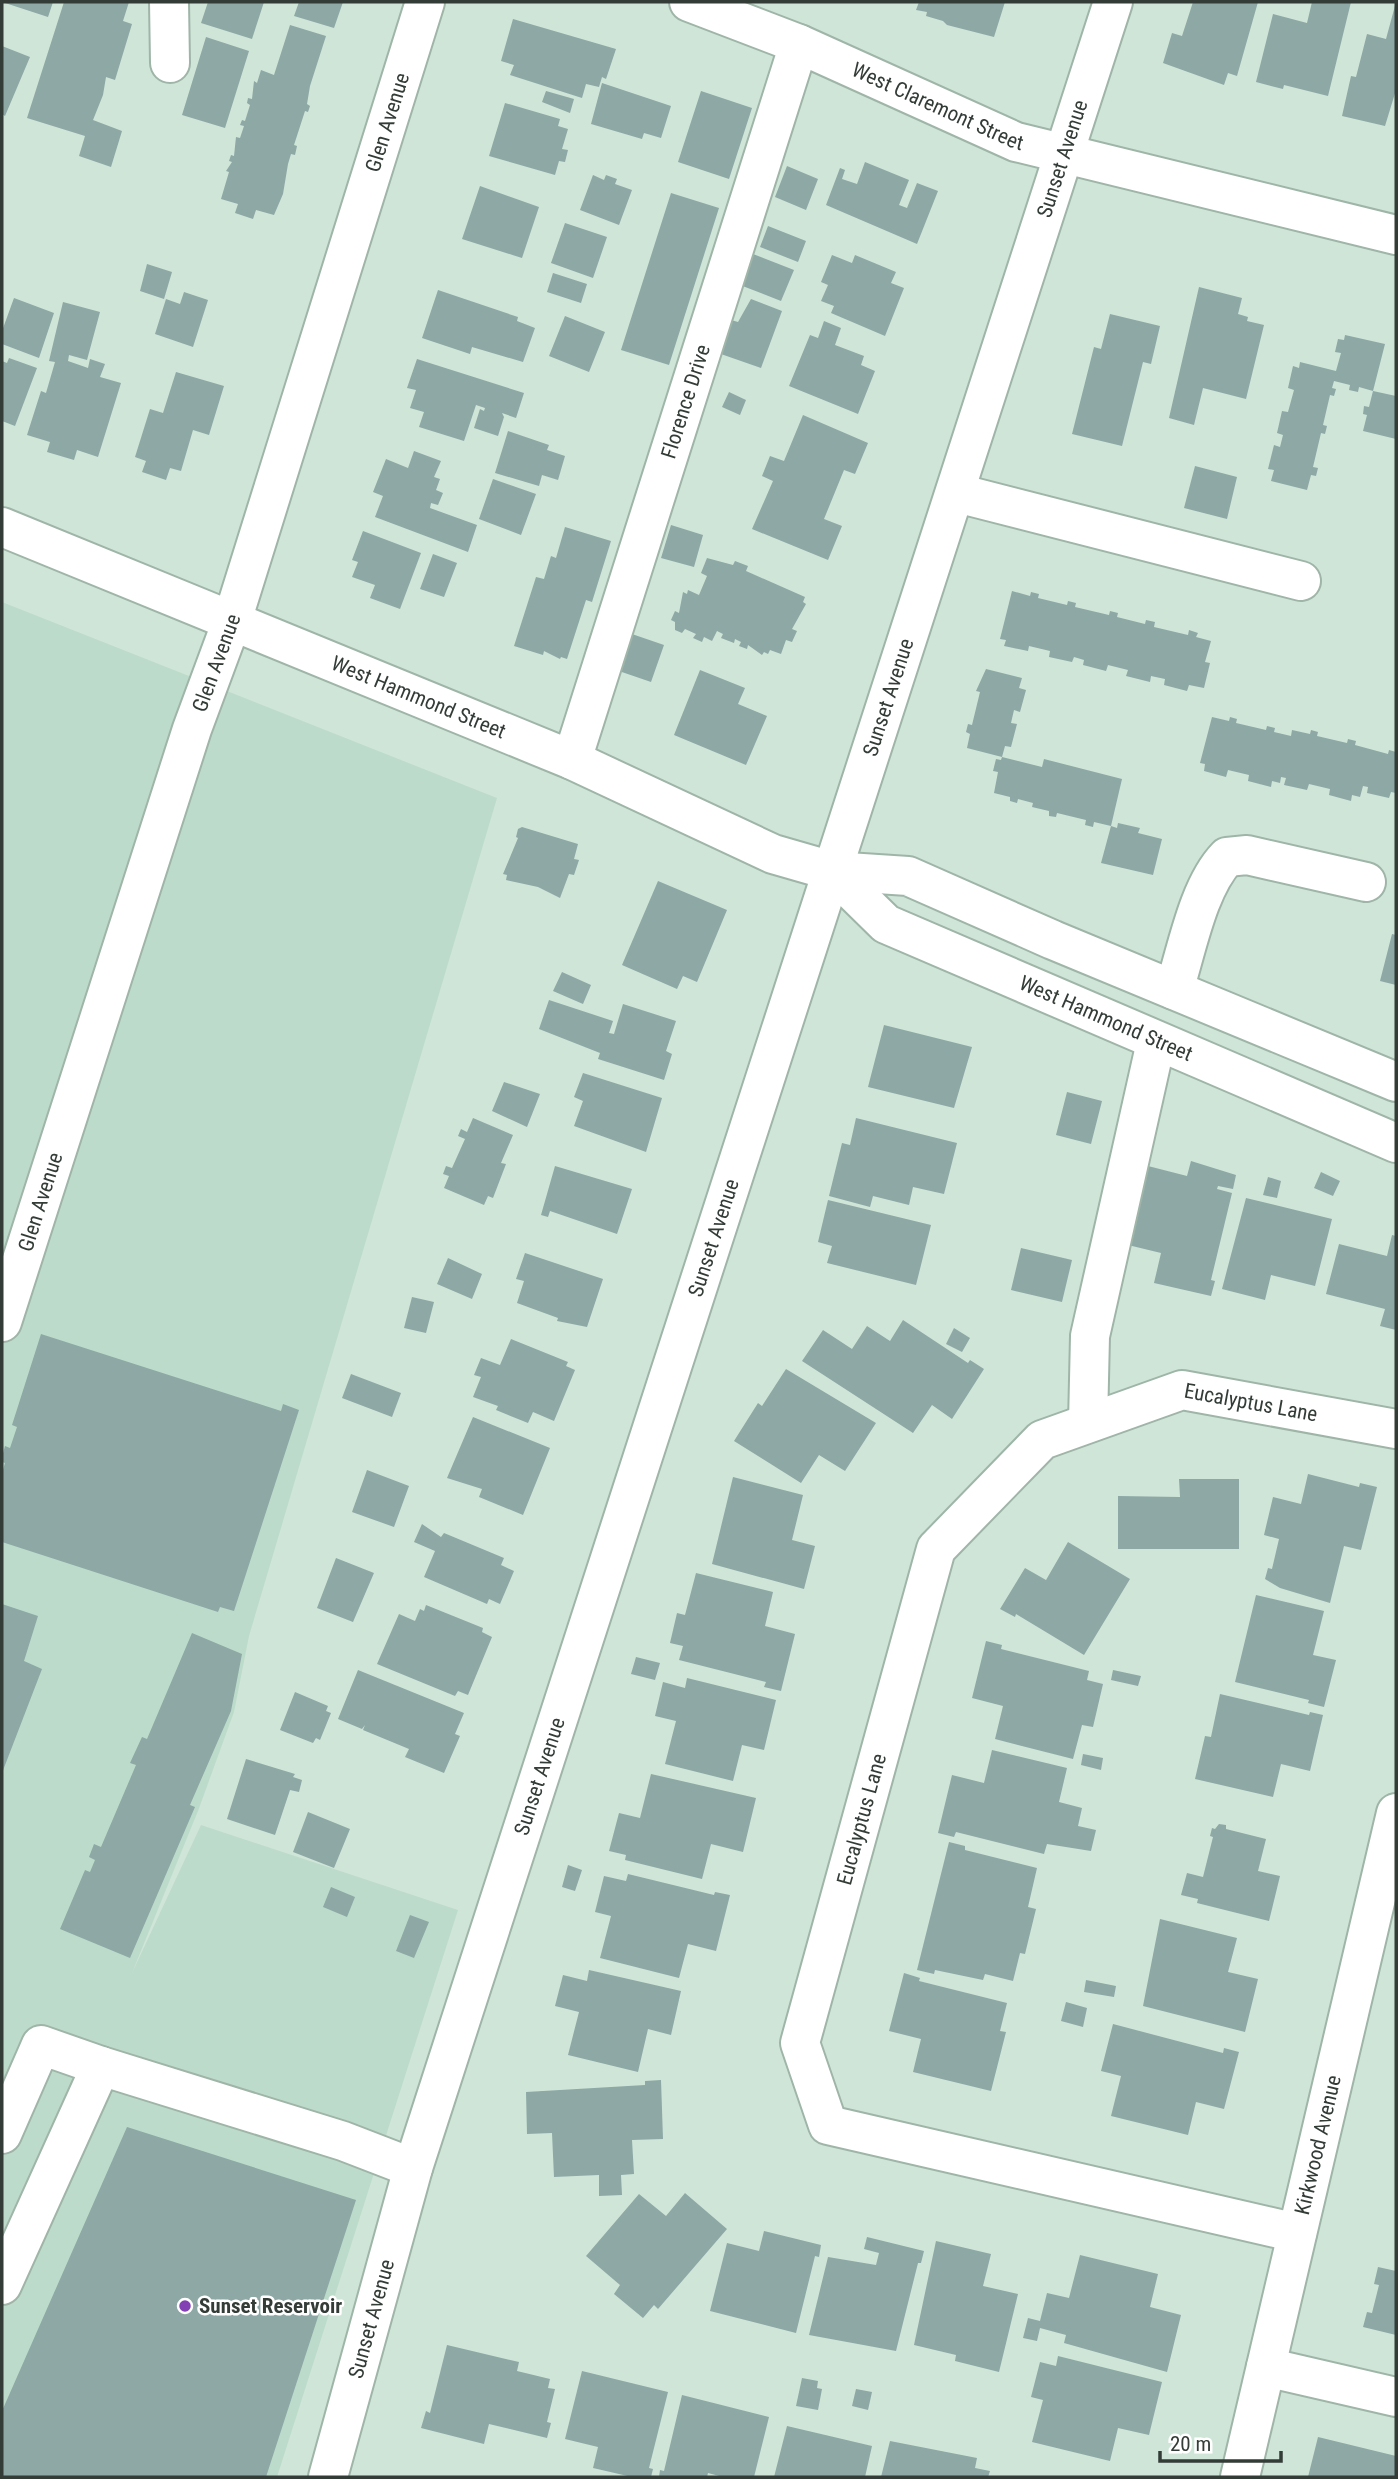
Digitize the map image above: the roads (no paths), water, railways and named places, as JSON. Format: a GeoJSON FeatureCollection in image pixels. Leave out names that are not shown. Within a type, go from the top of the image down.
{"type":"FeatureCollection","features":[{"type":"Feature","properties":{"kind":"street"},"geometry":{"type":"LineString","coordinates":[[169,2],[170,63]]}},
{"type":"Feature","properties":{"kind":"street","name":"Glen Avenue"},"geometry":{"type":"LineString","coordinates":[[2,1322],[192,729],[232,621],[425,2]]}},
{"type":"Feature","properties":{"kind":"street","name":"West Claremont Street"},"geometry":{"type":"LineString","coordinates":[[689,2],[799,44],[1016,142],[1396,235]]}},
{"type":"Feature","properties":{"kind":"street","name":"Sunset Avenue"},"geometry":{"type":"LineString","coordinates":[[328,2477],[414,2168],[832,871],[957,493],[1113,2]]}},
{"type":"Feature","properties":{"kind":"street","name":"Florence Drive"},"geometry":{"type":"LineString","coordinates":[[572,760],[799,44]]}},
{"type":"Feature","properties":{"kind":"street"},"geometry":{"type":"LineString","coordinates":[[957,493],[1301,581]]}},
{"type":"Feature","properties":{"kind":"street","name":"West Hammond Street"},"geometry":{"type":"LineString","coordinates":[[2,527],[572,760],[773,855],[832,871],[908,876],[1396,1082]]}},
{"type":"Feature","properties":{"kind":"street"},"geometry":{"type":"LineString","coordinates":[[1174,990],[1207,887],[1215,870],[1227,857],[1247,855],[1366,882]]}},
{"type":"Feature","properties":{"kind":"street","name":"West Hammond Street"},"geometry":{"type":"LineString","coordinates":[[832,871],[886,924],[1396,1143]]}},
{"type":"Feature","properties":{"kind":"street"},"geometry":{"type":"LineString","coordinates":[[1088,1423],[1090,1336],[1156,1042]]}},
{"type":"Feature","properties":{"kind":"street","name":"Eucalyptus Lane"},"geometry":{"type":"LineString","coordinates":[[1297,2233],[828,2125],[800,2043],[936,1549],[1042,1440],[1182,1390],[1396,1429]]}},
{"type":"Feature","properties":{"kind":"street","name":"Kirkwood Avenue"},"geometry":{"type":"LineString","coordinates":[[1240,2477],[1297,2233],[1391,1859],[1396,1813]]}},
{"type":"Feature","properties":{"kind":"street"},"geometry":{"type":"LineString","coordinates":[[2,2134],[41,2045],[343,2141],[414,2168]]}},
{"type":"Feature","properties":{"kind":"street"},"geometry":{"type":"LineString","coordinates":[[2,2285],[101,2066]]}},
{"type":"Feature","properties":{"kind":"street"},"geometry":{"type":"LineString","coordinates":[[1266,2367],[1396,2397]]}},
{"type":"Feature","properties":{"kind":"place","name":"Sunset Reservoir"},"geometry":{"type":"Point","coordinates":[185,2306]}}]}
